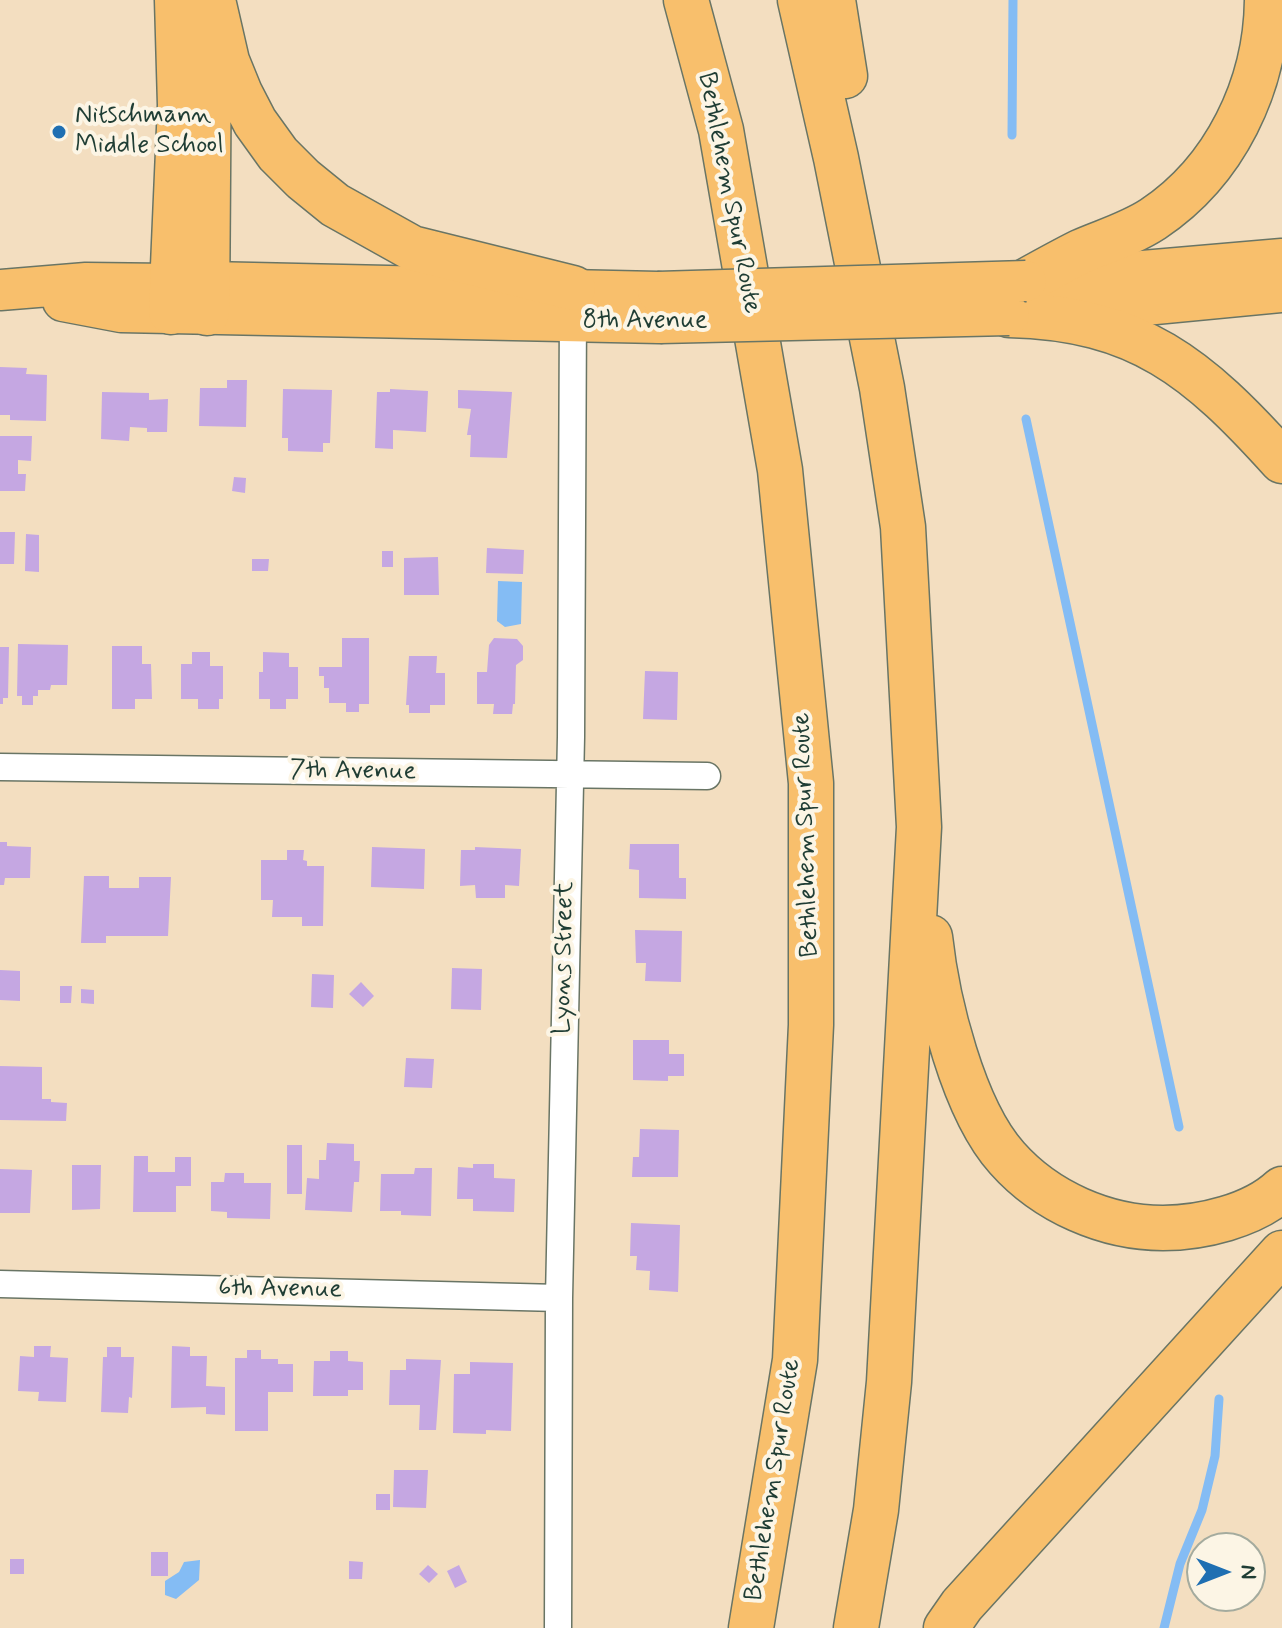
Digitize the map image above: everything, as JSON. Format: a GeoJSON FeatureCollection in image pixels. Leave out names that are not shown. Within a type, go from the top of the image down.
{"type":"FeatureCollection","features":[{"type":"Feature","properties":{"kind":"highway"},"geometry":{"type":"LineString","coordinates":[[177,0],[190,298]]}},
{"type":"Feature","properties":{"kind":"highway"},"geometry":{"type":"LineString","coordinates":[[190,298],[212,0]]}},
{"type":"Feature","properties":{"kind":"highway"},"geometry":{"type":"LineString","coordinates":[[212,0],[227,61],[255,122],[278,154],[314,188],[335,205],[412,248],[573,305]]}},
{"type":"Feature","properties":{"kind":"highway"},"geometry":{"type":"LineString","coordinates":[[656,0],[706,180],[780,470]]}},
{"type":"Feature","properties":{"kind":"highway","name":"Bethlehem Spur Route"},"geometry":{"type":"LineString","coordinates":[[686,0],[721,130],[780,470],[811,783],[811,1025],[795,1360],[751,1628]]}},
{"type":"Feature","properties":{"kind":"highway"},"geometry":{"type":"LineString","coordinates":[[800,0],[836,158],[882,388],[903,527],[919,827],[933,967],[958,1062],[978,1113],[1007,1158],[1045,1190],[1089,1216],[1137,1228],[1188,1228],[1236,1216],[1282,1189]]}},
{"type":"Feature","properties":{"kind":"highway"},"geometry":{"type":"LineString","coordinates":[[833,0],[864,190],[882,388]]}},
{"type":"Feature","properties":{"kind":"highway"},"geometry":{"type":"LineString","coordinates":[[1267,0],[1261,47],[1245,111],[1229,140],[1185,195],[1151,220],[1082,251],[1017,298],[1048,316],[1105,328],[1153,347],[1188,369],[1220,395],[1282,461]]}},
{"type":"Feature","properties":{"kind":"highway"},"geometry":{"type":"LineString","coordinates":[[856,1628],[876,1510],[889,1382],[919,827]]}},
{"type":"Feature","properties":{"kind":"highway"},"geometry":{"type":"LineString","coordinates":[[946,1628],[962,1605],[1282,1253]]}},
{"type":"Feature","properties":{"kind":"main road","name":"8th Avenue"},"geometry":{"type":"LineString","coordinates":[[4,290],[86,283],[190,298],[659,307],[1017,298],[1282,259]]}},
{"type":"Feature","properties":{"kind":"main road","name":"8th Avenue"},"geometry":{"type":"LineString","coordinates":[[1017,298],[1076,313],[1282,292]]}},
{"type":"Feature","properties":{"kind":"street","name":"Lyons Street"},"geometry":{"type":"LineString","coordinates":[[558,1628],[559,1298],[570,775],[573,305]]}},
{"type":"Feature","properties":{"kind":"street","name":"7th Avenue"},"geometry":{"type":"LineString","coordinates":[[0,767],[707,776]]}},
{"type":"Feature","properties":{"kind":"street","name":"6th Avenue"},"geometry":{"type":"LineString","coordinates":[[0,1284],[559,1298]]}},
{"type":"Feature","properties":{"kind":"water"},"geometry":{"type":"Polygon","coordinates":[[[498,581],[522,582],[521,624],[505,627],[497,621],[498,581]]]}},
{"type":"Feature","properties":{"kind":"water"},"geometry":{"type":"Polygon","coordinates":[[[200,1560],[199,1580],[176,1599],[165,1595],[165,1581],[179,1572],[184,1562],[200,1560]]]}},
{"type":"Feature","properties":{"kind":"building"},"geometry":{"type":"Polygon","coordinates":[[[0,367],[27,368],[26,374],[47,375],[46,421],[10,420],[10,415],[0,415],[0,367]]]}},
{"type":"Feature","properties":{"kind":"building"},"geometry":{"type":"Polygon","coordinates":[[[227,380],[247,380],[246,427],[199,426],[200,388],[227,388],[227,380]]]}},
{"type":"Feature","properties":{"kind":"building"},"geometry":{"type":"Polygon","coordinates":[[[283,389],[332,390],[330,443],[323,443],[323,452],[288,451],[288,438],[282,438],[283,389]]]}},
{"type":"Feature","properties":{"kind":"building"},"geometry":{"type":"Polygon","coordinates":[[[390,389],[428,391],[426,432],[393,430],[393,449],[375,448],[377,392],[390,392],[390,389]]]}},
{"type":"Feature","properties":{"kind":"building"},"geometry":{"type":"Polygon","coordinates":[[[458,390],[512,392],[507,458],[470,457],[471,435],[467,435],[471,409],[458,408],[458,390]]]}},
{"type":"Feature","properties":{"kind":"building"},"geometry":{"type":"Polygon","coordinates":[[[102,392],[149,393],[149,400],[168,399],[167,432],[147,432],[147,428],[130,427],[129,441],[101,439],[102,392]]]}},
{"type":"Feature","properties":{"kind":"building"},"geometry":{"type":"Polygon","coordinates":[[[0,436],[32,436],[31,461],[18,460],[18,474],[26,474],[25,491],[0,491],[0,436]]]}},
{"type":"Feature","properties":{"kind":"building"},"geometry":{"type":"Polygon","coordinates":[[[234,477],[246,478],[245,493],[232,491],[234,477]]]}},
{"type":"Feature","properties":{"kind":"building"},"geometry":{"type":"Polygon","coordinates":[[[0,532],[15,532],[14,564],[0,564],[0,532]]]}},
{"type":"Feature","properties":{"kind":"building"},"geometry":{"type":"Polygon","coordinates":[[[26,534],[39,535],[39,572],[25,571],[26,534]]]}},
{"type":"Feature","properties":{"kind":"building"},"geometry":{"type":"Polygon","coordinates":[[[487,548],[524,550],[523,574],[486,573],[487,548]]]}},
{"type":"Feature","properties":{"kind":"building"},"geometry":{"type":"Polygon","coordinates":[[[382,551],[393,551],[393,567],[382,567],[382,551]]]}},
{"type":"Feature","properties":{"kind":"building"},"geometry":{"type":"Polygon","coordinates":[[[438,557],[439,595],[404,595],[404,558],[438,557]]]}},
{"type":"Feature","properties":{"kind":"building"},"geometry":{"type":"Polygon","coordinates":[[[252,559],[269,559],[268,571],[252,571],[252,559]]]}},
{"type":"Feature","properties":{"kind":"building"},"geometry":{"type":"Polygon","coordinates":[[[342,638],[369,638],[369,704],[359,704],[359,712],[346,712],[346,703],[329,703],[329,688],[324,688],[324,676],[319,676],[319,667],[342,667],[342,638]]]}},
{"type":"Feature","properties":{"kind":"building"},"geometry":{"type":"Polygon","coordinates":[[[494,638],[517,639],[523,646],[523,660],[516,665],[512,714],[493,714],[494,704],[477,704],[477,672],[487,672],[489,645],[494,638]]]}},
{"type":"Feature","properties":{"kind":"building"},"geometry":{"type":"Polygon","coordinates":[[[18,644],[68,645],[67,685],[51,685],[50,690],[38,690],[38,696],[33,696],[33,705],[22,705],[22,696],[17,696],[18,644]]]}},
{"type":"Feature","properties":{"kind":"building"},"geometry":{"type":"Polygon","coordinates":[[[112,646],[142,646],[142,664],[151,664],[152,699],[135,699],[135,709],[112,709],[112,646]]]}},
{"type":"Feature","properties":{"kind":"building"},"geometry":{"type":"Polygon","coordinates":[[[0,647],[9,647],[8,698],[3,698],[3,704],[0,704],[0,647]]]}},
{"type":"Feature","properties":{"kind":"building"},"geometry":{"type":"Polygon","coordinates":[[[192,652],[210,652],[210,666],[223,666],[223,699],[219,699],[219,709],[198,709],[198,699],[181,699],[181,664],[192,664],[192,652]]]}},
{"type":"Feature","properties":{"kind":"building"},"geometry":{"type":"Polygon","coordinates":[[[263,652],[289,653],[289,667],[298,667],[298,699],[286,699],[286,709],[270,709],[270,699],[259,699],[263,652]]]}},
{"type":"Feature","properties":{"kind":"building"},"geometry":{"type":"Polygon","coordinates":[[[409,656],[437,656],[436,673],[445,673],[445,705],[430,705],[430,713],[409,713],[409,705],[406,705],[409,656]]]}},
{"type":"Feature","properties":{"kind":"building"},"geometry":{"type":"Polygon","coordinates":[[[645,671],[678,672],[677,720],[643,719],[645,671]]]}},
{"type":"Feature","properties":{"kind":"building"},"geometry":{"type":"Polygon","coordinates":[[[0,842],[7,842],[7,846],[31,847],[30,878],[5,878],[4,885],[0,885],[0,842]]]}},
{"type":"Feature","properties":{"kind":"building"},"geometry":{"type":"Polygon","coordinates":[[[630,844],[679,844],[679,878],[686,878],[686,899],[639,898],[639,870],[629,869],[630,844]]]}},
{"type":"Feature","properties":{"kind":"building"},"geometry":{"type":"Polygon","coordinates":[[[372,847],[425,849],[424,889],[371,887],[372,847]]]}},
{"type":"Feature","properties":{"kind":"building"},"geometry":{"type":"Polygon","coordinates":[[[475,847],[521,849],[519,886],[505,885],[505,898],[476,898],[475,885],[460,886],[461,850],[475,850],[475,847]]]}},
{"type":"Feature","properties":{"kind":"building"},"geometry":{"type":"Polygon","coordinates":[[[287,850],[304,850],[303,860],[307,861],[307,866],[324,866],[323,926],[302,926],[302,917],[272,917],[273,900],[261,900],[261,860],[287,860],[287,850]]]}},
{"type":"Feature","properties":{"kind":"building"},"geometry":{"type":"Polygon","coordinates":[[[84,876],[109,876],[109,888],[139,888],[139,877],[171,877],[168,936],[106,936],[106,943],[81,943],[84,876]]]}},
{"type":"Feature","properties":{"kind":"building"},"geometry":{"type":"Polygon","coordinates":[[[635,930],[682,931],[681,982],[645,981],[646,963],[636,963],[635,930]]]}},
{"type":"Feature","properties":{"kind":"building"},"geometry":{"type":"Polygon","coordinates":[[[452,968],[482,969],[481,1010],[451,1009],[452,968]]]}},
{"type":"Feature","properties":{"kind":"building"},"geometry":{"type":"Polygon","coordinates":[[[0,970],[20,971],[20,1001],[0,1000],[0,970]]]}},
{"type":"Feature","properties":{"kind":"building"},"geometry":{"type":"Polygon","coordinates":[[[312,974],[334,975],[333,1008],[311,1007],[312,974]]]}},
{"type":"Feature","properties":{"kind":"building"},"geometry":{"type":"Polygon","coordinates":[[[361,982],[374,996],[363,1007],[349,994],[361,982]]]}},
{"type":"Feature","properties":{"kind":"building"},"geometry":{"type":"Polygon","coordinates":[[[60,986],[72,986],[71,1003],[60,1003],[60,986]]]}},
{"type":"Feature","properties":{"kind":"building"},"geometry":{"type":"Polygon","coordinates":[[[81,989],[94,990],[94,1004],[81,1003],[81,989]]]}},
{"type":"Feature","properties":{"kind":"building"},"geometry":{"type":"Polygon","coordinates":[[[633,1040],[669,1040],[669,1054],[684,1054],[684,1076],[668,1076],[668,1081],[633,1080],[633,1040]]]}},
{"type":"Feature","properties":{"kind":"building"},"geometry":{"type":"Polygon","coordinates":[[[406,1058],[434,1059],[432,1088],[404,1087],[406,1058]]]}},
{"type":"Feature","properties":{"kind":"building"},"geometry":{"type":"Polygon","coordinates":[[[0,1066],[42,1067],[42,1099],[67,1103],[66,1121],[0,1120],[0,1066]]]}},
{"type":"Feature","properties":{"kind":"building"},"geometry":{"type":"Polygon","coordinates":[[[640,1129],[679,1130],[678,1177],[632,1177],[633,1157],[639,1157],[640,1129]]]}},
{"type":"Feature","properties":{"kind":"building"},"geometry":{"type":"Polygon","coordinates":[[[327,1143],[354,1144],[354,1161],[360,1161],[359,1182],[354,1182],[352,1212],[305,1210],[307,1178],[319,1179],[319,1160],[326,1160],[327,1143]]]}},
{"type":"Feature","properties":{"kind":"building"},"geometry":{"type":"Polygon","coordinates":[[[287,1145],[302,1145],[302,1194],[287,1194],[287,1145]]]}},
{"type":"Feature","properties":{"kind":"building"},"geometry":{"type":"Polygon","coordinates":[[[134,1156],[148,1156],[148,1172],[175,1172],[175,1157],[191,1157],[191,1186],[176,1186],[176,1212],[133,1212],[134,1156]]]}},
{"type":"Feature","properties":{"kind":"building"},"geometry":{"type":"Polygon","coordinates":[[[473,1164],[494,1164],[494,1178],[515,1179],[514,1212],[473,1211],[473,1199],[457,1199],[458,1167],[473,1168],[473,1164]]]}},
{"type":"Feature","properties":{"kind":"building"},"geometry":{"type":"Polygon","coordinates":[[[72,1165],[101,1165],[100,1209],[72,1210],[72,1165]]]}},
{"type":"Feature","properties":{"kind":"building"},"geometry":{"type":"Polygon","coordinates":[[[415,1168],[432,1168],[431,1216],[380,1211],[381,1174],[414,1174],[415,1168]]]}},
{"type":"Feature","properties":{"kind":"building"},"geometry":{"type":"Polygon","coordinates":[[[0,1169],[32,1170],[30,1213],[0,1213],[0,1169]]]}},
{"type":"Feature","properties":{"kind":"building"},"geometry":{"type":"Polygon","coordinates":[[[225,1173],[244,1173],[244,1183],[271,1183],[270,1219],[227,1218],[227,1212],[211,1211],[211,1182],[224,1182],[225,1173]]]}},
{"type":"Feature","properties":{"kind":"building"},"geometry":{"type":"Polygon","coordinates":[[[631,1223],[680,1225],[678,1292],[649,1290],[650,1271],[636,1270],[637,1256],[630,1256],[631,1223]]]}},
{"type":"Feature","properties":{"kind":"building"},"geometry":{"type":"Polygon","coordinates":[[[34,1346],[51,1346],[50,1357],[68,1358],[66,1402],[38,1401],[39,1392],[18,1391],[20,1356],[34,1357],[34,1346]]]}},
{"type":"Feature","properties":{"kind":"building"},"geometry":{"type":"Polygon","coordinates":[[[172,1346],[190,1347],[190,1356],[207,1356],[206,1386],[225,1387],[225,1415],[206,1414],[206,1407],[171,1408],[172,1346]]]}},
{"type":"Feature","properties":{"kind":"building"},"geometry":{"type":"Polygon","coordinates":[[[107,1347],[121,1347],[121,1357],[134,1357],[128,1413],[101,1412],[103,1357],[107,1357],[107,1347]]]}},
{"type":"Feature","properties":{"kind":"building"},"geometry":{"type":"Polygon","coordinates":[[[247,1350],[261,1350],[261,1359],[278,1359],[278,1364],[293,1364],[293,1392],[268,1392],[268,1431],[235,1431],[235,1358],[247,1358],[247,1350]]]}},
{"type":"Feature","properties":{"kind":"building"},"geometry":{"type":"Polygon","coordinates":[[[330,1351],[348,1351],[348,1361],[363,1362],[363,1390],[348,1390],[348,1396],[313,1396],[314,1361],[330,1361],[330,1351]]]}},
{"type":"Feature","properties":{"kind":"building"},"geometry":{"type":"Polygon","coordinates":[[[406,1359],[441,1360],[436,1430],[419,1430],[420,1405],[389,1405],[390,1370],[406,1370],[406,1359]]]}},
{"type":"Feature","properties":{"kind":"building"},"geometry":{"type":"Polygon","coordinates":[[[470,1362],[513,1363],[511,1431],[453,1433],[454,1374],[470,1374],[470,1362]]]}},
{"type":"Feature","properties":{"kind":"building"},"geometry":{"type":"Polygon","coordinates":[[[394,1470],[428,1470],[426,1508],[393,1507],[394,1470]]]}},
{"type":"Feature","properties":{"kind":"building"},"geometry":{"type":"Polygon","coordinates":[[[376,1494],[390,1494],[390,1510],[376,1510],[376,1494]]]}},
{"type":"Feature","properties":{"kind":"building"},"geometry":{"type":"Polygon","coordinates":[[[151,1552],[168,1552],[168,1576],[151,1576],[151,1552]]]}},
{"type":"Feature","properties":{"kind":"building"},"geometry":{"type":"Polygon","coordinates":[[[10,1559],[24,1559],[24,1574],[10,1574],[10,1559]]]}},
{"type":"Feature","properties":{"kind":"building"},"geometry":{"type":"Polygon","coordinates":[[[349,1561],[363,1562],[362,1579],[349,1579],[349,1561]]]}},
{"type":"Feature","properties":{"kind":"building"},"geometry":{"type":"Polygon","coordinates":[[[428,1565],[438,1574],[429,1583],[419,1574],[428,1565]]]}},
{"type":"Feature","properties":{"kind":"building"},"geometry":{"type":"Polygon","coordinates":[[[459,1565],[467,1582],[455,1588],[447,1571],[459,1565]]]}},
{"type":"Feature","properties":{"kind":"waterway"},"geometry":{"type":"LineString","coordinates":[[1012,135],[1013,0]]}},
{"type":"Feature","properties":{"kind":"waterway"},"geometry":{"type":"LineString","coordinates":[[1026,419],[1179,1127]]}},
{"type":"Feature","properties":{"kind":"waterway"},"geometry":{"type":"LineString","coordinates":[[1164,1628],[1180,1564],[1202,1510],[1215,1456],[1219,1399]]}},
{"type":"Feature","properties":{"kind":"place","name":"Nitschmann Middle School"},"geometry":{"type":"Point","coordinates":[59,132]}}]}
